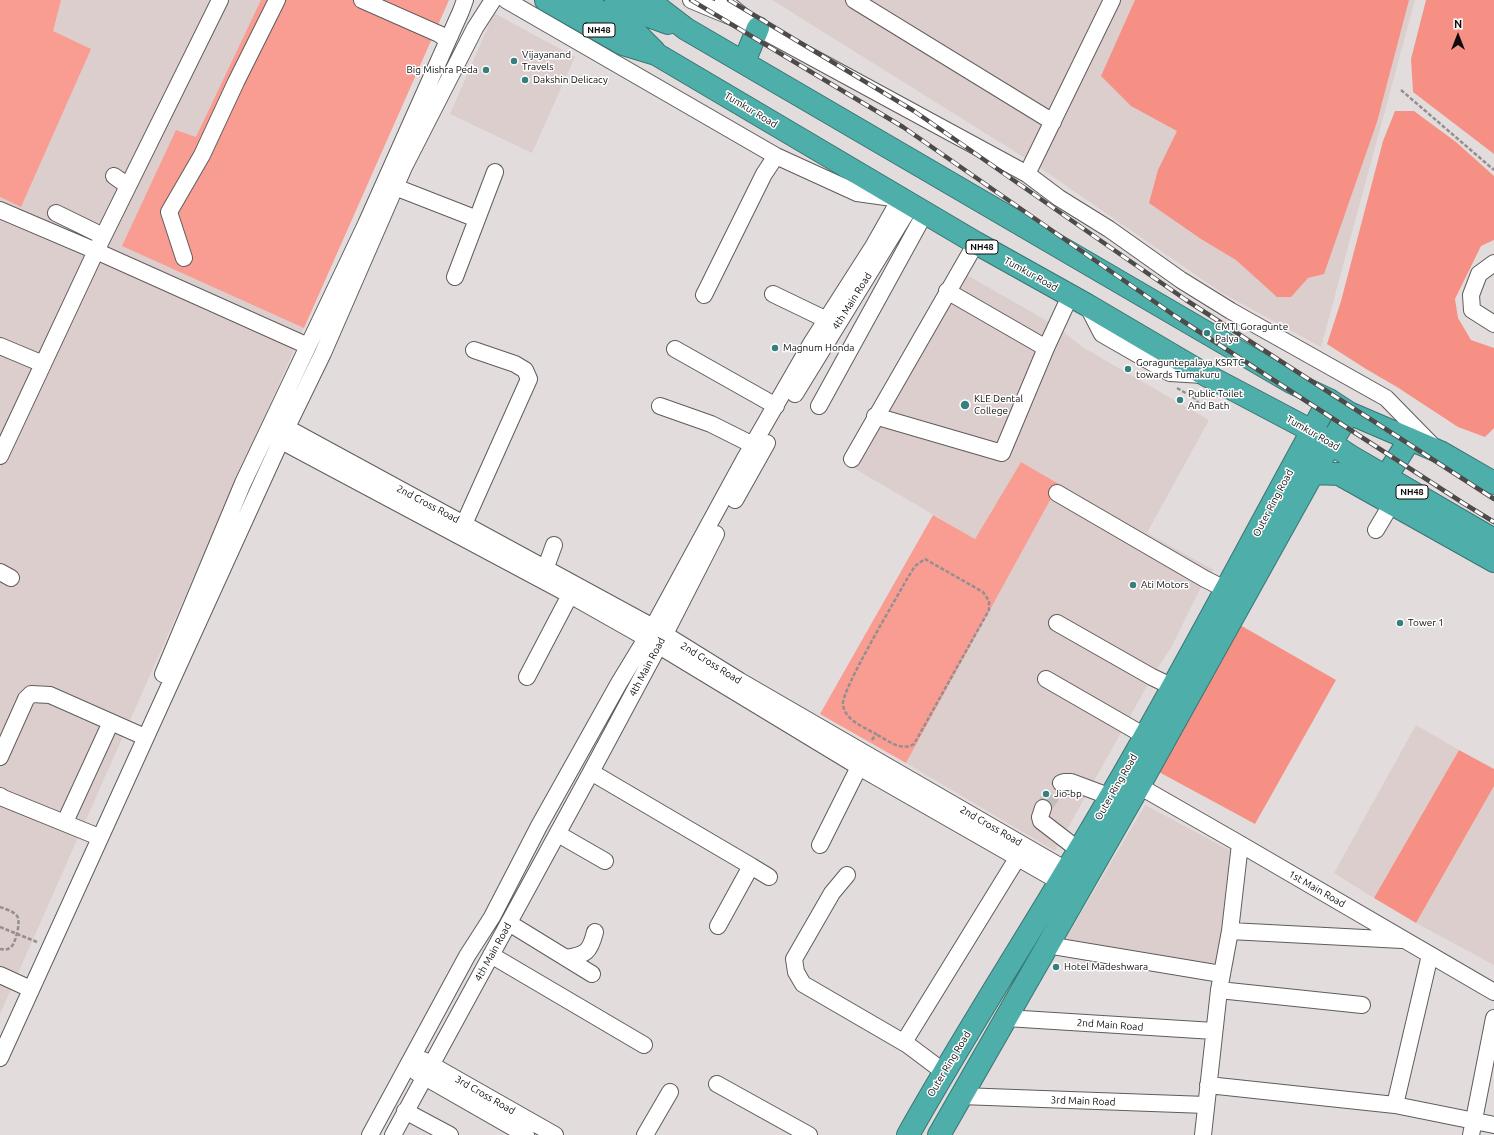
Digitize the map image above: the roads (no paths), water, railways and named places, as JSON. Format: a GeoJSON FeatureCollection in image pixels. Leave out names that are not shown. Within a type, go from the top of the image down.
{"type":"FeatureCollection","features":[{"type":"Feature","properties":{"kind":"highway","name":"Tumkur Road"},"geometry":{"type":"LineString","coordinates":[[546,0],[623,44],[656,54],[912,206],[1206,375],[1312,431],[1386,477],[1494,540]]}},
{"type":"Feature","properties":{"kind":"highway"},"geometry":{"type":"LineString","coordinates":[[580,0],[634,32],[656,54]]}},
{"type":"Feature","properties":{"kind":"highway"},"geometry":{"type":"LineString","coordinates":[[616,0],[635,11],[686,29]]}},
{"type":"Feature","properties":{"kind":"highway"},"geometry":{"type":"LineString","coordinates":[[648,0],[686,29],[1291,382],[1329,400],[1349,413],[1440,452],[1494,483]]}},
{"type":"Feature","properties":{"kind":"highway"},"geometry":{"type":"LineString","coordinates":[[744,62],[758,28]]}},
{"type":"Feature","properties":{"kind":"highway","name":"Outer Ring Road"},"geometry":{"type":"LineString","coordinates":[[908,1135],[944,1072],[1080,851],[1146,736],[1227,590],[1329,400]]}},
{"type":"Feature","properties":{"kind":"highway","name":"Outer Ring Road"},"geometry":{"type":"LineString","coordinates":[[939,1135],[1138,786],[1312,473],[1349,413]]}},
{"type":"Feature","properties":{"kind":"highway"},"geometry":{"type":"LineString","coordinates":[[1386,477],[1410,439]]}},
{"type":"Feature","properties":{"kind":"highway"},"geometry":{"type":"LineString","coordinates":[[1312,473],[1339,474],[1494,561]]}},
{"type":"Feature","properties":{"kind":"street"},"geometry":{"type":"LineString","coordinates":[[0,456],[103,236],[220,0]]}},
{"type":"Feature","properties":{"kind":"street"},"geometry":{"type":"LineString","coordinates":[[184,258],[170,212],[202,155],[236,82],[278,0]]}},
{"type":"Feature","properties":{"kind":"street"},"geometry":{"type":"LineString","coordinates":[[362,0],[439,34],[448,40]]}},
{"type":"Feature","properties":{"kind":"street"},"geometry":{"type":"LineString","coordinates":[[0,1058],[277,431],[308,346],[366,224],[465,0]]}},
{"type":"Feature","properties":{"kind":"street"},"geometry":{"type":"LineString","coordinates":[[0,1039],[138,734],[243,483],[277,431],[323,353],[404,167],[475,28],[493,0]]}},
{"type":"Feature","properties":{"kind":"street"},"geometry":{"type":"LineString","coordinates":[[506,0],[776,156],[857,193],[912,206]]}},
{"type":"Feature","properties":{"kind":"street"},"geometry":{"type":"LineString","coordinates":[[690,0],[758,28],[1027,174],[1059,198],[1109,229],[1188,284],[1231,311],[1386,398],[1440,452]]}},
{"type":"Feature","properties":{"kind":"street"},"geometry":{"type":"LineString","coordinates":[[723,0],[758,28]]}},
{"type":"Feature","properties":{"kind":"street"},"geometry":{"type":"LineString","coordinates":[[854,0],[1052,122]]}},
{"type":"Feature","properties":{"kind":"street"},"geometry":{"type":"LineString","coordinates":[[1027,174],[1112,0]]}},
{"type":"Feature","properties":{"kind":"street"},"geometry":{"type":"LineString","coordinates":[[704,295],[761,180],[776,156]]}},
{"type":"Feature","properties":{"kind":"street"},"geometry":{"type":"LineString","coordinates":[[455,277],[495,172]]}},
{"type":"Feature","properties":{"kind":"street"},"geometry":{"type":"LineString","coordinates":[[114,176],[128,186]]}},
{"type":"Feature","properties":{"kind":"street"},"geometry":{"type":"LineString","coordinates":[[395,187],[477,219]]}},
{"type":"Feature","properties":{"kind":"street"},"geometry":{"type":"LineString","coordinates":[[277,431],[570,595],[656,636],[753,445],[827,320],[874,245],[912,206]]}},
{"type":"Feature","properties":{"kind":"street"},"geometry":{"type":"LineString","coordinates":[[818,406],[912,206]]}},
{"type":"Feature","properties":{"kind":"street","name":"4th Main Road"},"geometry":{"type":"LineString","coordinates":[[370,1135],[467,956],[492,916],[539,826],[709,547],[784,411],[912,206]]}},
{"type":"Feature","properties":{"kind":"street"},"geometry":{"type":"LineString","coordinates":[[0,210],[96,251],[308,346]]}},
{"type":"Feature","properties":{"kind":"street"},"geometry":{"type":"LineString","coordinates":[[56,212],[103,236]]}},
{"type":"Feature","properties":{"kind":"street"},"geometry":{"type":"LineString","coordinates":[[852,459],[875,416],[976,243]]}},
{"type":"Feature","properties":{"kind":"street"},"geometry":{"type":"LineString","coordinates":[[1494,263],[1479,274],[1471,295],[1472,310],[1494,324]]}},
{"type":"Feature","properties":{"kind":"street"},"geometry":{"type":"LineString","coordinates":[[947,291],[1046,348]]}},
{"type":"Feature","properties":{"kind":"street"},"geometry":{"type":"LineString","coordinates":[[773,294],[827,320]]}},
{"type":"Feature","properties":{"kind":"street"},"geometry":{"type":"LineString","coordinates":[[875,416],[1002,453],[1046,348],[1078,301]]}},
{"type":"Feature","properties":{"kind":"street"},"geometry":{"type":"LineString","coordinates":[[0,346],[43,364]]}},
{"type":"Feature","properties":{"kind":"street"},"geometry":{"type":"LineString","coordinates":[[675,349],[776,406]]}},
{"type":"Feature","properties":{"kind":"street"},"geometry":{"type":"LineString","coordinates":[[464,524],[529,379],[525,370],[515,364],[474,350]]}},
{"type":"Feature","properties":{"kind":"street"},"geometry":{"type":"LineString","coordinates":[[660,406],[712,424],[753,445]]}},
{"type":"Feature","properties":{"kind":"street","name":"2nd Cross Road"},"geometry":{"type":"LineString","coordinates":[[277,431],[464,524],[546,567],[656,636],[740,681],[862,760],[1018,857],[1064,876]]}},
{"type":"Feature","properties":{"kind":"street"},"geometry":{"type":"LineString","coordinates":[[1057,493],[1227,590]]}},
{"type":"Feature","properties":{"kind":"street"},"geometry":{"type":"LineString","coordinates":[[1376,530],[1392,503]]}},
{"type":"Feature","properties":{"kind":"street"},"geometry":{"type":"LineString","coordinates":[[546,567],[554,546]]}},
{"type":"Feature","properties":{"kind":"street"},"geometry":{"type":"LineString","coordinates":[[527,677],[570,595]]}},
{"type":"Feature","properties":{"kind":"street"},"geometry":{"type":"LineString","coordinates":[[1057,623],[1152,677],[1173,687]]}},
{"type":"Feature","properties":{"kind":"street","name":"4th Main Road"},"geometry":{"type":"LineString","coordinates":[[392,1135],[591,772],[656,636]]}},
{"type":"Feature","properties":{"kind":"street"},"geometry":{"type":"LineString","coordinates":[[1046,679],[1146,736]]}},
{"type":"Feature","properties":{"kind":"street"},"geometry":{"type":"LineString","coordinates":[[0,757],[26,699],[31,694],[50,695],[138,734]]}},
{"type":"Feature","properties":{"kind":"street"},"geometry":{"type":"LineString","coordinates":[[65,822],[111,722]]}},
{"type":"Feature","properties":{"kind":"street"},"geometry":{"type":"LineString","coordinates":[[820,845],[862,760]]}},
{"type":"Feature","properties":{"kind":"street","name":"2nd Cross Road"},"geometry":{"type":"LineString","coordinates":[[862,760],[1064,876]]}},
{"type":"Feature","properties":{"kind":"street"},"geometry":{"type":"LineString","coordinates":[[591,772],[769,877]]}},
{"type":"Feature","properties":{"kind":"street"},"geometry":{"type":"LineString","coordinates":[[1061,784],[1064,782],[1071,782],[1111,797]]}},
{"type":"Feature","properties":{"kind":"street","name":"1st Main Road"},"geometry":{"type":"LineString","coordinates":[[1138,786],[1494,992]]}},
{"type":"Feature","properties":{"kind":"street"},"geometry":{"type":"LineString","coordinates":[[0,796],[94,834]]}},
{"type":"Feature","properties":{"kind":"street"},"geometry":{"type":"LineString","coordinates":[[1043,808],[1041,821],[1080,851]]}},
{"type":"Feature","properties":{"kind":"street"},"geometry":{"type":"LineString","coordinates":[[558,834],[605,861]]}},
{"type":"Feature","properties":{"kind":"street"},"geometry":{"type":"LineString","coordinates":[[1203,1135],[1221,974],[1230,931],[1240,844]]}},
{"type":"Feature","properties":{"kind":"street"},"geometry":{"type":"LineString","coordinates":[[904,1042],[1018,857]]}},
{"type":"Feature","properties":{"kind":"street"},"geometry":{"type":"LineString","coordinates":[[718,926],[751,866]]}},
{"type":"Feature","properties":{"kind":"street"},"geometry":{"type":"LineString","coordinates":[[847,875],[832,893],[794,959],[796,972],[802,984],[904,1042],[944,1072]]}},
{"type":"Feature","properties":{"kind":"street"},"geometry":{"type":"LineString","coordinates":[[509,923],[592,974]]}},
{"type":"Feature","properties":{"kind":"street"},"geometry":{"type":"LineString","coordinates":[[1230,931],[1405,940]]}},
{"type":"Feature","properties":{"kind":"street"},"geometry":{"type":"LineString","coordinates":[[566,958],[578,956],[588,951],[595,932]]}},
{"type":"Feature","properties":{"kind":"street"},"geometry":{"type":"LineString","coordinates":[[1047,945],[1221,974]]}},
{"type":"Feature","properties":{"kind":"street"},"geometry":{"type":"LineString","coordinates":[[491,955],[644,1045]]}},
{"type":"Feature","properties":{"kind":"street"},"geometry":{"type":"LineString","coordinates":[[1396,1105],[1430,955]]}},
{"type":"Feature","properties":{"kind":"street"},"geometry":{"type":"LineString","coordinates":[[0,975],[24,986]]}},
{"type":"Feature","properties":{"kind":"street"},"geometry":{"type":"LineString","coordinates":[[1219,990],[1362,1005]]}},
{"type":"Feature","properties":{"kind":"street","name":"2nd Main Road"},"geometry":{"type":"LineString","coordinates":[[1006,1018],[1214,1031]]}},
{"type":"Feature","properties":{"kind":"street"},"geometry":{"type":"LineString","coordinates":[[1472,1128],[1494,1018]]}},
{"type":"Feature","properties":{"kind":"street"},"geometry":{"type":"LineString","coordinates":[[411,1061],[526,1135]]}},
{"type":"Feature","properties":{"kind":"street","name":"3rd Cross Road"},"geometry":{"type":"LineString","coordinates":[[428,1071],[555,1135]]}},
{"type":"Feature","properties":{"kind":"street"},"geometry":{"type":"LineString","coordinates":[[718,1084],[809,1135]]}},
{"type":"Feature","properties":{"kind":"street"},"geometry":{"type":"LineString","coordinates":[[1208,1085],[1396,1105],[1472,1128],[1494,1125]]}},
{"type":"Feature","properties":{"kind":"street"},"geometry":{"type":"LineString","coordinates":[[645,1135],[670,1092]]}},
{"type":"Feature","properties":{"kind":"street","name":"3rd Main Road"},"geometry":{"type":"LineString","coordinates":[[961,1096],[1206,1105]]}},
{"type":"Feature","properties":{"kind":"street"},"geometry":{"type":"LineString","coordinates":[[405,1112],[450,1135]]}},
{"type":"Feature","properties":{"kind":"tunnel"},"geometry":{"type":"LineString","coordinates":[[1043,808],[1061,783]]}},
{"type":"Feature","properties":{"kind":"railway"},"geometry":{"type":"LineString","coordinates":[[691,0],[903,127],[1175,316],[1494,522]]}},
{"type":"Feature","properties":{"kind":"railway"},"geometry":{"type":"LineString","coordinates":[[729,0],[914,111],[1186,300],[1494,499]]}},
{"type":"Feature","properties":{"kind":"place","name":"Vijayanand Travels"},"geometry":{"type":"Point","coordinates":[514,61]}},
{"type":"Feature","properties":{"kind":"place","name":"Big Mishra Peda"},"geometry":{"type":"Point","coordinates":[486,70]}},
{"type":"Feature","properties":{"kind":"place","name":"Dakshin Delicacy"},"geometry":{"type":"Point","coordinates":[525,80]}},
{"type":"Feature","properties":{"kind":"place","name":"CMTI Goragunte Palya"},"geometry":{"type":"Point","coordinates":[1207,333]}},
{"type":"Feature","properties":{"kind":"place","name":"Magnum Honda"},"geometry":{"type":"Point","coordinates":[775,348]}},
{"type":"Feature","properties":{"kind":"place","name":"Goraguntepalaya KSRTC towards Tumakuru"},"geometry":{"type":"Point","coordinates":[1128,369]}},
{"type":"Feature","properties":{"kind":"place","name":"Public Toilet And Bath"},"geometry":{"type":"Point","coordinates":[1180,400]}},
{"type":"Feature","properties":{"kind":"place","name":"KLE Dental College"},"geometry":{"type":"Point","coordinates":[965,405]}},
{"type":"Feature","properties":{"kind":"place","name":"Ati Motors"},"geometry":{"type":"Point","coordinates":[1133,585]}},
{"type":"Feature","properties":{"kind":"place","name":"Tower 1"},"geometry":{"type":"Point","coordinates":[1400,623]}},
{"type":"Feature","properties":{"kind":"place","name":"Jio-bp"},"geometry":{"type":"Point","coordinates":[1046,794]}},
{"type":"Feature","properties":{"kind":"place","name":"Hotel Madeshwara"},"geometry":{"type":"Point","coordinates":[1056,967]}}]}
